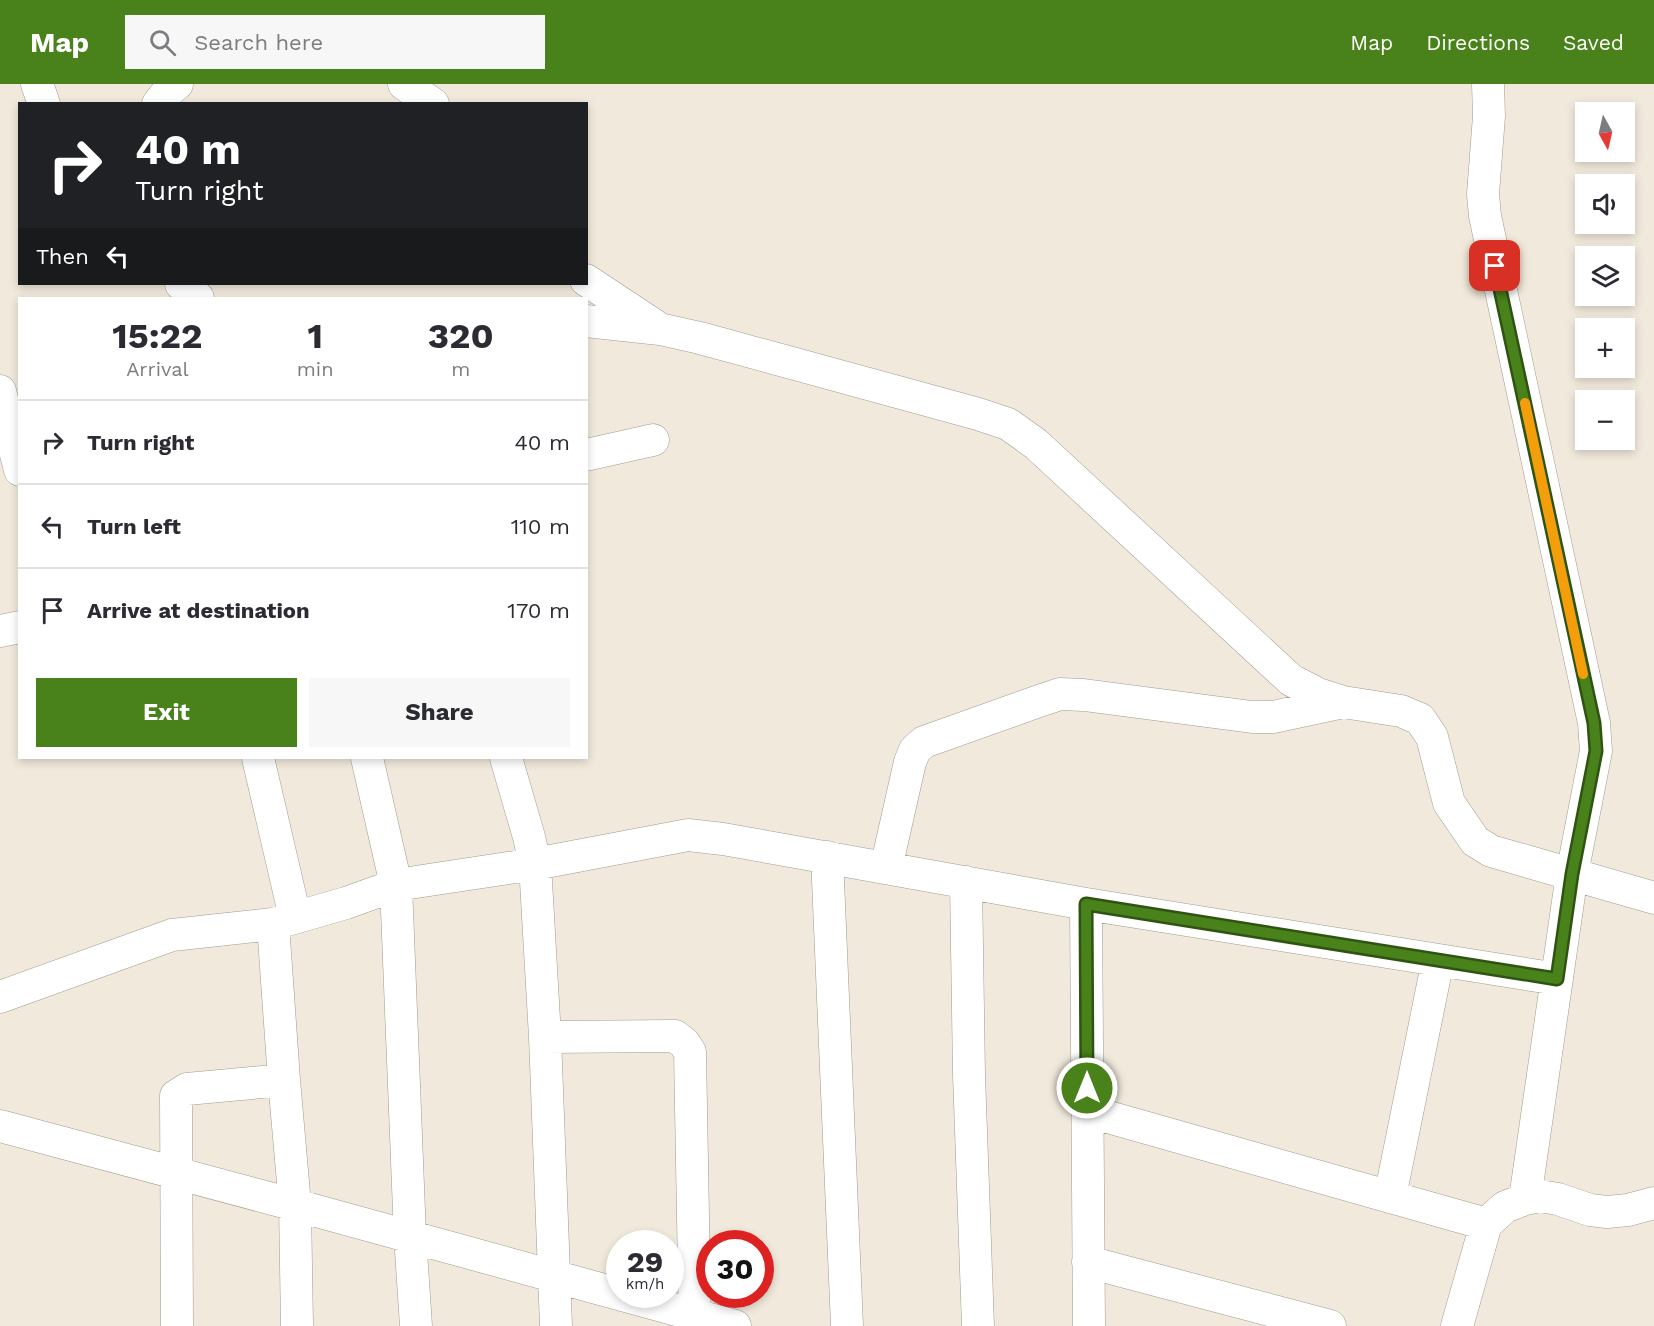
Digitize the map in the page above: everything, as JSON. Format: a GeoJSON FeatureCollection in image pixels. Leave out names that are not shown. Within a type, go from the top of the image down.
{"type":"FeatureCollection","features":[{"type":"Feature","properties":{"kind":"street"},"geometry":{"type":"LineString","coordinates":[[37,84],[43,102]]}},
{"type":"Feature","properties":{"kind":"street"},"geometry":{"type":"LineString","coordinates":[[160,102],[177,84]]}},
{"type":"Feature","properties":{"kind":"street"},"geometry":{"type":"LineString","coordinates":[[404,84],[430,102]]}},
{"type":"Feature","properties":{"kind":"street"},"geometry":{"type":"LineString","coordinates":[[1488,84],[1489,116],[1483,194],[1485,216],[1594,723],[1596,751],[1572,874],[1525,1199]]}},
{"type":"Feature","properties":{"kind":"street"},"geometry":{"type":"LineString","coordinates":[[588,281],[660,328]]}},
{"type":"Feature","properties":{"kind":"street"},"geometry":{"type":"LineString","coordinates":[[183,285],[197,297]]}},
{"type":"Feature","properties":{"kind":"street"},"geometry":{"type":"LineString","coordinates":[[588,321],[660,328],[1008,424],[1036,444],[1291,680],[1318,694],[1343,702],[1401,711],[1420,719],[1432,737],[1449,803],[1475,841],[1491,851],[1654,898]]}},
{"type":"Feature","properties":{"kind":"street"},"geometry":{"type":"LineString","coordinates":[[0,391],[18,464]]}},
{"type":"Feature","properties":{"kind":"street"},"geometry":{"type":"LineString","coordinates":[[588,455],[652,440]]}},
{"type":"Feature","properties":{"kind":"street"},"geometry":{"type":"LineString","coordinates":[[0,472],[18,468]]}},
{"type":"Feature","properties":{"kind":"street"},"geometry":{"type":"LineString","coordinates":[[0,631],[18,627]]}},
{"type":"Feature","properties":{"kind":"street"},"geometry":{"type":"LineString","coordinates":[[886,868],[910,762],[915,750],[924,742],[1060,694],[1083,694],[1252,717],[1273,717],[1343,702]]}},
{"type":"Feature","properties":{"kind":"street"},"geometry":{"type":"LineString","coordinates":[[258,759],[284,920],[284,1080],[295,1205],[297,1326]]}},
{"type":"Feature","properties":{"kind":"street"},"geometry":{"type":"LineString","coordinates":[[367,759],[396,885],[410,1236],[416,1326]]}},
{"type":"Feature","properties":{"kind":"street"},"geometry":{"type":"LineString","coordinates":[[506,759],[535,864],[545,1037],[556,1326]]}},
{"type":"Feature","properties":{"kind":"street"},"geometry":{"type":"LineString","coordinates":[[0,997],[171,935],[284,920],[346,903],[396,885],[535,864],[688,836],[723,838],[1086,904],[1557,979]]}},
{"type":"Feature","properties":{"kind":"street"},"geometry":{"type":"LineString","coordinates":[[826,857],[848,1326]]}},
{"type":"Feature","properties":{"kind":"street"},"geometry":{"type":"LineString","coordinates":[[966,882],[969,1075],[978,1326]]}},
{"type":"Feature","properties":{"kind":"street"},"geometry":{"type":"LineString","coordinates":[[1086,904],[1089,1326]]}},
{"type":"Feature","properties":{"kind":"street"},"geometry":{"type":"LineString","coordinates":[[1390,1197],[1438,960]]}},
{"type":"Feature","properties":{"kind":"street"},"geometry":{"type":"LineString","coordinates":[[545,1037],[675,1036],[690,1052],[695,1321]]}},
{"type":"Feature","properties":{"kind":"street"},"geometry":{"type":"LineString","coordinates":[[177,1326],[176,1096],[187,1089],[284,1080]]}},
{"type":"Feature","properties":{"kind":"street"},"geometry":{"type":"LineString","coordinates":[[1087,1111],[1486,1224]]}},
{"type":"Feature","properties":{"kind":"street"},"geometry":{"type":"LineString","coordinates":[[0,1126],[410,1236],[554,1277],[695,1321],[735,1326]]}},
{"type":"Feature","properties":{"kind":"street"},"geometry":{"type":"LineString","coordinates":[[1457,1326],[1486,1224],[1505,1207],[1540,1196],[1558,1199],[1590,1210],[1607,1212],[1628,1210],[1654,1203]]}},
{"type":"Feature","properties":{"kind":"street"},"geometry":{"type":"LineString","coordinates":[[1088,1262],[1330,1326]]}},
{"type":"Feature","properties":{"kind":"slow traffic"},"geometry":{"type":"LineString","coordinates":[[1525,403],[1583,674]]}},
{"type":"Feature","properties":{"kind":"route"},"geometry":{"type":"LineString","coordinates":[[1087,1088],[1086,904],[1557,979],[1572,874],[1596,751],[1594,723],[1495,266]]}}]}
